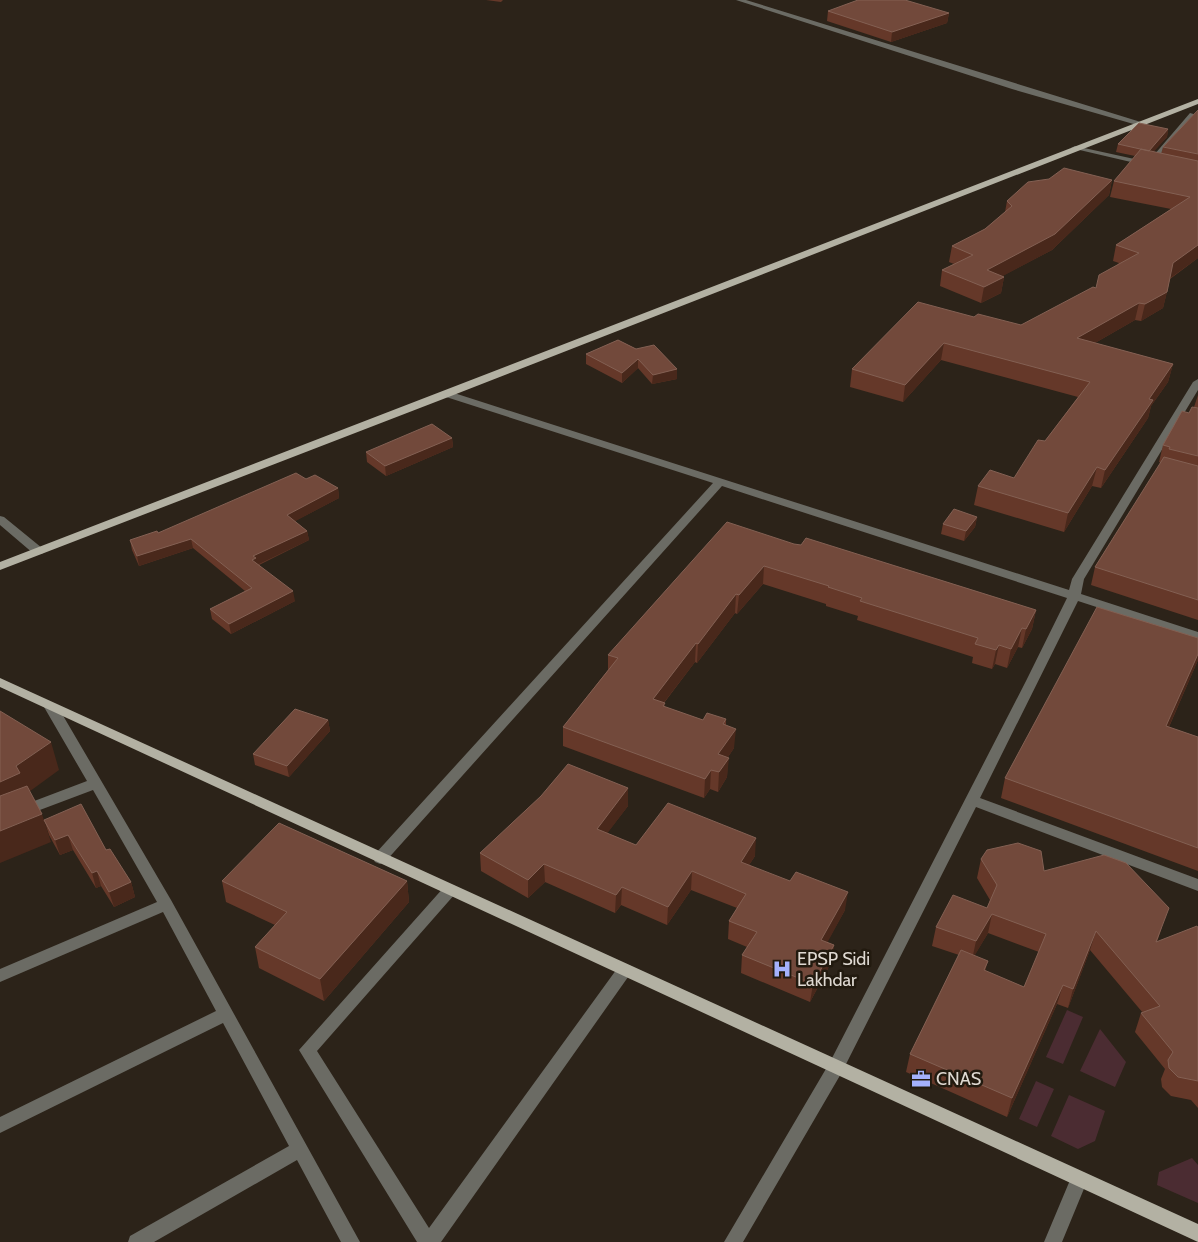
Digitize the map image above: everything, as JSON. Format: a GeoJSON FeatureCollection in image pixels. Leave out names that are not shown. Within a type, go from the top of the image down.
{"type":"FeatureCollection","features":[{"type":"Feature","properties":{"kind":"main road"},"geometry":{"type":"LineString","coordinates":[[0,566],[1198,101]]}},
{"type":"Feature","properties":{"kind":"main road"},"geometry":{"type":"LineString","coordinates":[[0,682],[51,708],[1198,1233]]}},
{"type":"Feature","properties":{"kind":"street"},"geometry":{"type":"LineString","coordinates":[[739,0],[1014,87],[1140,123]]}},
{"type":"Feature","properties":{"kind":"street"},"geometry":{"type":"LineString","coordinates":[[1150,164],[1193,115]]}},
{"type":"Feature","properties":{"kind":"street"},"geometry":{"type":"LineString","coordinates":[[1075,148],[1160,166]]}},
{"type":"Feature","properties":{"kind":"street"},"geometry":{"type":"LineString","coordinates":[[733,1242],[836,1067],[973,801],[1074,596],[1078,579],[1151,467],[1177,416],[1198,382]]}},
{"type":"Feature","properties":{"kind":"street"},"geometry":{"type":"LineString","coordinates":[[447,394],[1198,636]]}},
{"type":"Feature","properties":{"kind":"street"},"geometry":{"type":"LineString","coordinates":[[1177,416],[1191,419]]}},
{"type":"Feature","properties":{"kind":"street"},"geometry":{"type":"LineString","coordinates":[[380,858],[719,483]]}},
{"type":"Feature","properties":{"kind":"street"},"geometry":{"type":"LineString","coordinates":[[0,519],[38,551]]}},
{"type":"Feature","properties":{"kind":"street"},"geometry":{"type":"LineString","coordinates":[[51,708],[166,904],[351,1242]]}},
{"type":"Feature","properties":{"kind":"street"},"geometry":{"type":"LineString","coordinates":[[0,820],[95,784]]}},
{"type":"Feature","properties":{"kind":"street"},"geometry":{"type":"LineString","coordinates":[[973,801],[1198,885]]}},
{"type":"Feature","properties":{"kind":"street"},"geometry":{"type":"LineString","coordinates":[[450,890],[307,1050],[428,1242],[625,970]]}},
{"type":"Feature","properties":{"kind":"street"},"geometry":{"type":"LineString","coordinates":[[0,976],[166,904]]}},
{"type":"Feature","properties":{"kind":"street"},"geometry":{"type":"LineString","coordinates":[[0,1126],[226,1014]]}},
{"type":"Feature","properties":{"kind":"street"},"geometry":{"type":"LineString","coordinates":[[137,1242],[300,1149]]}},
{"type":"Feature","properties":{"kind":"street"},"geometry":{"type":"LineString","coordinates":[[1053,1242],[1079,1179]]}},
{"type":"Feature","properties":{"kind":"shaded area"},"geometry":{"type":"Polygon","coordinates":[[[1067,1010],[1083,1017],[1063,1064],[1046,1057],[1067,1010]]]}},
{"type":"Feature","properties":{"kind":"shaded area"},"geometry":{"type":"Polygon","coordinates":[[[1100,1029],[1126,1062],[1115,1087],[1080,1071],[1100,1029]]]}},
{"type":"Feature","properties":{"kind":"shaded area"},"geometry":{"type":"Polygon","coordinates":[[[1036,1081],[1054,1089],[1037,1127],[1019,1119],[1036,1081]]]}},
{"type":"Feature","properties":{"kind":"shaded area"},"geometry":{"type":"Polygon","coordinates":[[[1069,1095],[1105,1111],[1095,1141],[1078,1149],[1051,1136],[1069,1095]]]}},
{"type":"Feature","properties":{"kind":"shaded area"},"geometry":{"type":"Polygon","coordinates":[[[1192,1158],[1198,1165],[1198,1203],[1157,1185],[1159,1172],[1192,1158]]]}},
{"type":"Feature","properties":{"kind":"building"},"geometry":{"type":"Polygon","coordinates":[[[858,0],[905,0],[949,13],[892,32],[828,11],[858,0]]]}},
{"type":"Feature","properties":{"kind":"building"},"geometry":{"type":"Polygon","coordinates":[[[1198,110],[1198,154],[1163,147],[1198,110]]]}},
{"type":"Feature","properties":{"kind":"building"},"geometry":{"type":"Polygon","coordinates":[[[1139,123],[1168,129],[1149,151],[1118,144],[1139,123]]]}},
{"type":"Feature","properties":{"kind":"building"},"geometry":{"type":"Polygon","coordinates":[[[1141,149],[1198,161],[1198,245],[1173,263],[1167,292],[1145,304],[1139,303],[1077,338],[1173,364],[1149,399],[1153,400],[1105,470],[1097,467],[1068,513],[978,486],[990,470],[1014,478],[1038,440],[1045,441],[1090,382],[944,343],[905,385],[852,369],[918,302],[974,317],[978,314],[1021,325],[1093,287],[1096,288],[1099,275],[1139,253],[1116,245],[1190,197],[1114,181],[1141,149]]]}},
{"type":"Feature","properties":{"kind":"building"},"geometry":{"type":"Polygon","coordinates":[[[1064,168],[1112,180],[1055,234],[987,270],[1004,277],[984,287],[942,270],[973,255],[952,246],[985,229],[1012,206],[1007,201],[1028,182],[1049,179],[1064,168]]]}},
{"type":"Feature","properties":{"kind":"building"},"geometry":{"type":"Polygon","coordinates":[[[618,340],[636,349],[654,345],[677,369],[653,375],[638,359],[622,373],[586,354],[618,340]]]}},
{"type":"Feature","properties":{"kind":"building"},"geometry":{"type":"Polygon","coordinates":[[[1192,407],[1198,408],[1198,456],[1169,449],[1170,447],[1163,445],[1182,411],[1189,413],[1192,407]]]}},
{"type":"Feature","properties":{"kind":"building"},"geometry":{"type":"Polygon","coordinates":[[[432,424],[452,438],[385,466],[366,452],[432,424]]]}},
{"type":"Feature","properties":{"kind":"building"},"geometry":{"type":"Polygon","coordinates":[[[1164,457],[1198,466],[1198,600],[1095,567],[1164,457]]]}},
{"type":"Feature","properties":{"kind":"building"},"geometry":{"type":"Polygon","coordinates":[[[296,473],[306,479],[315,475],[338,488],[287,515],[307,531],[253,556],[256,558],[252,560],[293,591],[229,624],[210,609],[252,588],[191,539],[137,556],[130,540],[157,531],[158,533],[296,473]]]}},
{"type":"Feature","properties":{"kind":"building"},"geometry":{"type":"Polygon","coordinates":[[[954,509],[977,517],[966,531],[943,524],[954,509]]]}},
{"type":"Feature","properties":{"kind":"building"},"geometry":{"type":"Polygon","coordinates":[[[727,522],[794,544],[801,545],[806,538],[1036,610],[1026,629],[1022,628],[1011,649],[999,645],[996,650],[975,644],[978,638],[860,601],[862,598],[764,566],[739,595],[736,594],[653,699],[665,703],[663,706],[703,720],[707,713],[726,719],[723,724],[736,729],[718,754],[729,758],[719,772],[711,770],[705,779],[563,727],[618,658],[608,655],[727,522]]]}},
{"type":"Feature","properties":{"kind":"building"},"geometry":{"type":"Polygon","coordinates":[[[1097,607],[1198,638],[1198,654],[1166,726],[1198,737],[1198,848],[1005,778],[1097,607]]]}},
{"type":"Feature","properties":{"kind":"building"},"geometry":{"type":"Polygon","coordinates":[[[295,709],[328,720],[287,766],[253,754],[295,709]]]}},
{"type":"Feature","properties":{"kind":"building"},"geometry":{"type":"Polygon","coordinates":[[[0,711],[51,742],[16,766],[20,773],[0,782],[0,711]]]}},
{"type":"Feature","properties":{"kind":"building"},"geometry":{"type":"Polygon","coordinates":[[[568,764],[628,788],[597,829],[636,845],[668,803],[756,838],[741,862],[790,881],[796,872],[848,892],[821,940],[834,945],[813,984],[742,955],[757,932],[729,921],[746,894],[692,871],[668,907],[622,887],[616,895],[544,864],[528,880],[480,853],[541,796],[568,764]]]}},
{"type":"Feature","properties":{"kind":"building"},"geometry":{"type":"Polygon","coordinates":[[[27,786],[42,814],[0,831],[0,796],[27,786]]]}},
{"type":"Feature","properties":{"kind":"building"},"geometry":{"type":"Polygon","coordinates":[[[81,804],[106,850],[110,849],[131,882],[109,892],[97,871],[92,873],[68,835],[55,840],[44,820],[81,804]]]}},
{"type":"Feature","properties":{"kind":"building"},"geometry":{"type":"Polygon","coordinates":[[[279,823],[407,881],[320,979],[255,947],[287,912],[222,881],[279,823]]]}},
{"type":"Feature","properties":{"kind":"building"},"geometry":{"type":"Polygon","coordinates":[[[1018,843],[1041,851],[1044,871],[1104,855],[1126,863],[1169,908],[1156,942],[1197,926],[1198,1081],[1178,1077],[1169,1068],[1168,1060],[1173,1052],[1141,1013],[1160,1006],[1096,931],[1073,989],[1063,985],[1012,1098],[910,1054],[961,950],[988,961],[984,970],[1024,987],[1046,934],[992,914],[976,941],[936,927],[953,895],[987,908],[997,885],[981,859],[987,850],[1018,843]]]}},
{"type":"Feature","properties":{"kind":"place","name":"EPSP Sidi Lakhdar"},"geometry":{"type":"Point","coordinates":[782,969]}},
{"type":"Feature","properties":{"kind":"place","name":"CNAS"},"geometry":{"type":"Point","coordinates":[921,1079]}}]}
